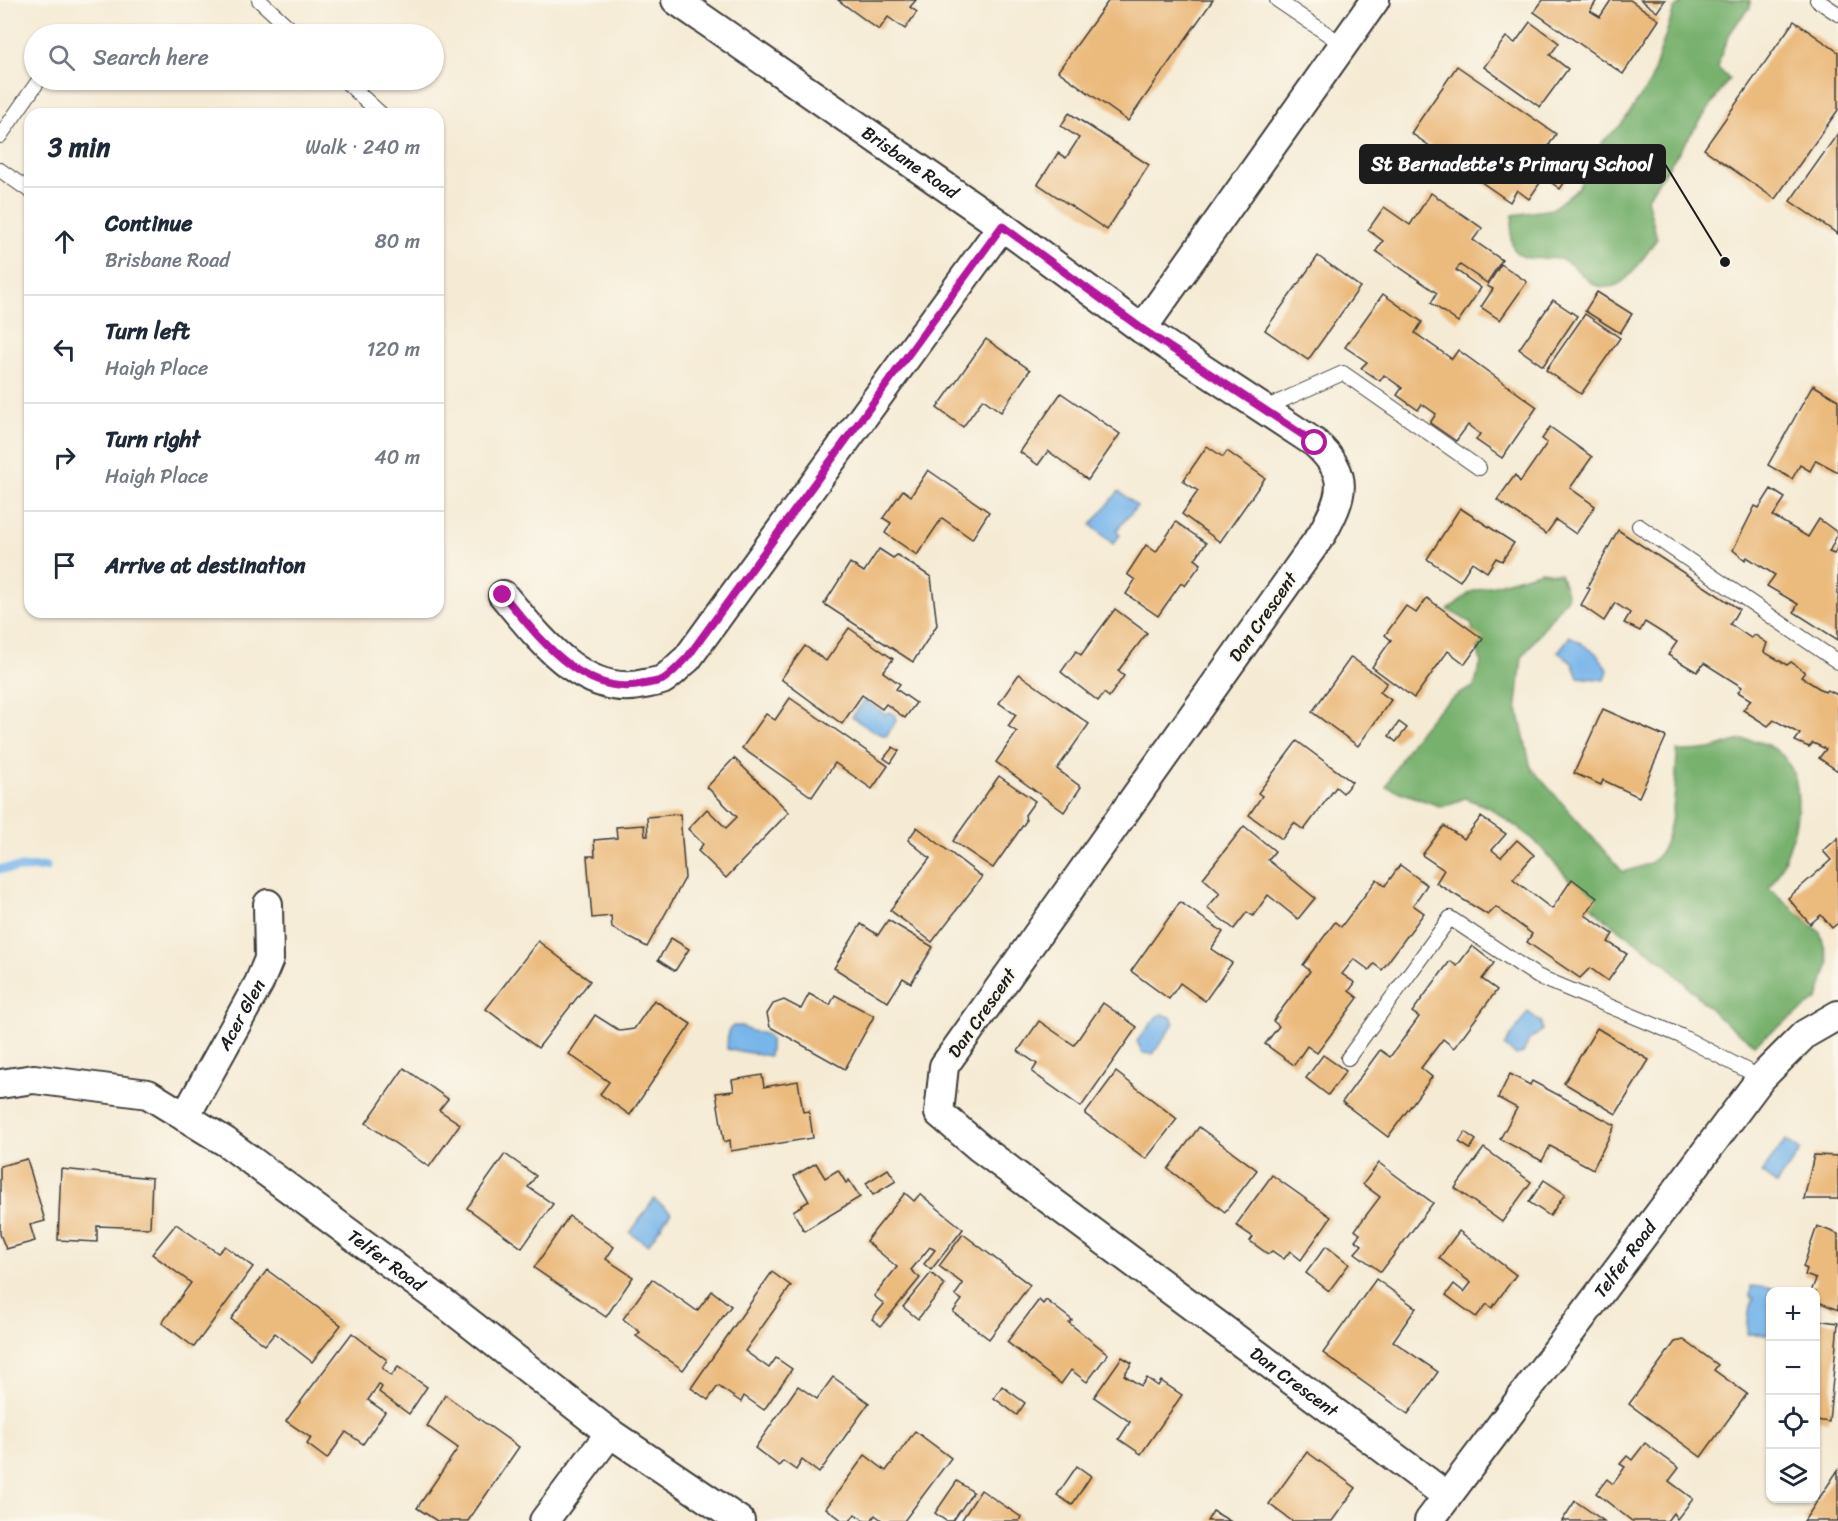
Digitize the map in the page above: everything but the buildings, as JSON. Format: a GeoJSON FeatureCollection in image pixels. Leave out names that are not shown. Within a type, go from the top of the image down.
{"type":"FeatureCollection","features":[{"type":"Feature","properties":{"kind":"street","name":"Brisbane Road"},"geometry":{"type":"LineString","coordinates":[[676,0],[1002,226],[1142,329],[1265,408],[1329,456],[1338,470],[1341,486]]}},
{"type":"Feature","properties":{"kind":"street"},"geometry":{"type":"LineString","coordinates":[[1142,329],[1375,0]]}},
{"type":"Feature","properties":{"kind":"street"},"geometry":{"type":"LineString","coordinates":[[503,595],[542,642],[576,670],[606,684],[634,687],[662,680],[687,658],[1002,226]]}},
{"type":"Feature","properties":{"kind":"street","name":"Dan Crescent"},"geometry":{"type":"LineString","coordinates":[[1341,486],[1339,499],[1322,534],[944,1066],[939,1113],[980,1148],[1447,1496]]}},
{"type":"Feature","properties":{"kind":"street","name":"Acer Glen"},"geometry":{"type":"LineString","coordinates":[[185,1117],[259,983],[269,959],[268,904]]}},
{"type":"Feature","properties":{"kind":"street","name":"Telfer Road"},"geometry":{"type":"LineString","coordinates":[[1429,1521],[1761,1078],[1805,1034],[1838,1014]]}},
{"type":"Feature","properties":{"kind":"street","name":"Telfer Road"},"geometry":{"type":"LineString","coordinates":[[0,1084],[34,1079],[148,1094],[226,1142],[440,1300],[610,1433],[740,1521]]}},
{"type":"Feature","properties":{"kind":"street"},"geometry":{"type":"LineString","coordinates":[[543,1521],[610,1433]]}},
{"type":"Feature","properties":{"kind":"lane"},"geometry":{"type":"LineString","coordinates":[[259,0],[285,24]]}},
{"type":"Feature","properties":{"kind":"lane"},"geometry":{"type":"LineString","coordinates":[[1277,0],[1342,44]]}},
{"type":"Feature","properties":{"kind":"lane"},"geometry":{"type":"LineString","coordinates":[[1817,0],[1838,14]]}},
{"type":"Feature","properties":{"kind":"lane"},"geometry":{"type":"LineString","coordinates":[[0,136],[32,90]]}},
{"type":"Feature","properties":{"kind":"lane"},"geometry":{"type":"LineString","coordinates":[[355,90],[374,108]]}},
{"type":"Feature","properties":{"kind":"lane"},"geometry":{"type":"LineString","coordinates":[[0,170],[24,187]]}},
{"type":"Feature","properties":{"kind":"lane"},"geometry":{"type":"LineString","coordinates":[[1265,408],[1343,373],[1479,468]]}},
{"type":"Feature","properties":{"kind":"lane"},"geometry":{"type":"LineString","coordinates":[[1639,526],[1838,662]]}},
{"type":"Feature","properties":{"kind":"lane"},"geometry":{"type":"LineString","coordinates":[[1348,1058],[1450,918],[1538,976],[1681,1036],[1761,1078]]}},
{"type":"Feature","properties":{"kind":"green space"},"geometry":{"type":"Polygon","coordinates":[[[1686,0],[1750,0],[1750,8],[1729,35],[1720,59],[1718,68],[1729,79],[1647,198],[1657,239],[1627,278],[1614,286],[1605,287],[1591,283],[1563,260],[1534,259],[1518,254],[1511,241],[1513,215],[1552,209],[1578,188],[1602,142],[1621,125],[1650,83],[1674,9],[1686,0]]]}},
{"type":"Feature","properties":{"kind":"green space"},"geometry":{"type":"Polygon","coordinates":[[[1541,571],[1560,574],[1568,596],[1522,657],[1517,705],[1531,768],[1623,872],[1651,862],[1661,852],[1673,809],[1677,751],[1705,750],[1740,740],[1750,740],[1773,748],[1788,762],[1796,781],[1798,802],[1795,826],[1789,849],[1769,888],[1820,932],[1829,963],[1818,999],[1754,1044],[1719,1018],[1666,964],[1602,917],[1534,840],[1490,808],[1465,798],[1442,807],[1386,787],[1421,728],[1445,704],[1474,687],[1481,662],[1471,623],[1448,610],[1471,592],[1541,571]]]}},
{"type":"Feature","properties":{"kind":"water"},"geometry":{"type":"Polygon","coordinates":[[[1119,491],[1137,506],[1116,531],[1120,535],[1113,544],[1091,525],[1119,491]]]}},
{"type":"Feature","properties":{"kind":"water"},"geometry":{"type":"Polygon","coordinates":[[[1570,636],[1597,654],[1608,670],[1605,680],[1578,677],[1572,663],[1558,652],[1570,636]]]}},
{"type":"Feature","properties":{"kind":"water"},"geometry":{"type":"Polygon","coordinates":[[[865,700],[885,714],[890,712],[895,715],[896,721],[886,736],[873,731],[852,717],[865,700]]]}},
{"type":"Feature","properties":{"kind":"water"},"geometry":{"type":"Polygon","coordinates":[[[1528,1012],[1541,1022],[1542,1031],[1529,1040],[1523,1053],[1516,1055],[1504,1046],[1528,1012]]]}},
{"type":"Feature","properties":{"kind":"water"},"geometry":{"type":"Polygon","coordinates":[[[1162,1014],[1171,1017],[1174,1023],[1153,1054],[1142,1053],[1137,1041],[1157,1016],[1162,1014]]]}},
{"type":"Feature","properties":{"kind":"water"},"geometry":{"type":"Polygon","coordinates":[[[733,1026],[742,1026],[768,1036],[770,1039],[769,1056],[727,1049],[728,1031],[733,1026]]]}},
{"type":"Feature","properties":{"kind":"water"},"geometry":{"type":"Polygon","coordinates":[[[1786,1140],[1801,1151],[1776,1184],[1761,1173],[1786,1140]]]}},
{"type":"Feature","properties":{"kind":"water"},"geometry":{"type":"Polygon","coordinates":[[[654,1199],[671,1212],[648,1245],[630,1233],[654,1199]]]}},
{"type":"Feature","properties":{"kind":"water"},"geometry":{"type":"Polygon","coordinates":[[[1751,1286],[1766,1288],[1766,1335],[1747,1334],[1749,1311],[1754,1298],[1750,1297],[1751,1286]]]}},
{"type":"Feature","properties":{"kind":"waterway"},"geometry":{"type":"LineString","coordinates":[[0,869],[46,867]]}},
{"type":"Feature","properties":{"kind":"place","name":"St Bernadette's Primary School"},"geometry":{"type":"Point","coordinates":[1725,262]}},
{"type":"Feature","properties":{"kind":"route"},"geometry":{"type":"LineString","coordinates":[[503,595],[542,642],[576,670],[606,684],[634,687],[662,680],[687,658],[1002,226],[1142,329],[1315,443]]}}]}
